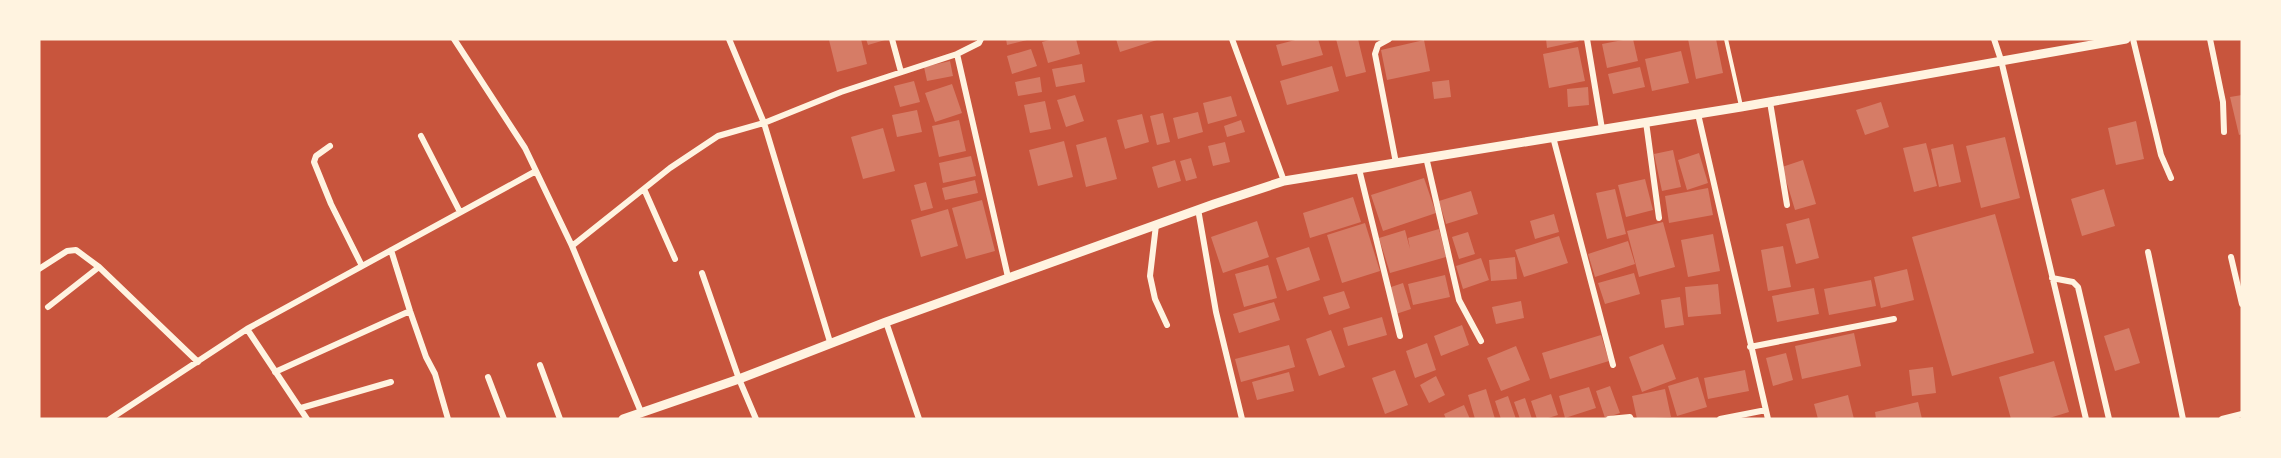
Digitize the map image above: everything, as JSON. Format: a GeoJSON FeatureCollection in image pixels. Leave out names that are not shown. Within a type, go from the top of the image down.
{"type":"FeatureCollection","features":[{"type":"Feature","properties":{"kind":"street"},"geometry":{"type":"LineString","coordinates":[[454,39],[525,148],[572,246],[641,412]]}},
{"type":"Feature","properties":{"kind":"street"},"geometry":{"type":"LineString","coordinates":[[729,39],[764,123],[830,342]]}},
{"type":"Feature","properties":{"kind":"street"},"geometry":{"type":"LineString","coordinates":[[892,39],[901,72]]}},
{"type":"Feature","properties":{"kind":"street"},"geometry":{"type":"LineString","coordinates":[[572,246],[670,168],[718,136],[764,123],[841,92],[957,54],[980,43],[981,39]]}},
{"type":"Feature","properties":{"kind":"street"},"geometry":{"type":"LineString","coordinates":[[1232,39],[1284,181]]}},
{"type":"Feature","properties":{"kind":"street"},"geometry":{"type":"LineString","coordinates":[[1389,39],[1378,45],[1376,54],[1396,163]]}},
{"type":"Feature","properties":{"kind":"street"},"geometry":{"type":"LineString","coordinates":[[1587,39],[1602,129]]}},
{"type":"Feature","properties":{"kind":"street"},"geometry":{"type":"LineString","coordinates":[[1994,39],[2001,60],[2085,419]]}},
{"type":"Feature","properties":{"kind":"street"},"geometry":{"type":"LineString","coordinates":[[623,419],[739,379],[830,342],[1198,209],[1284,181],[1741,107],[2126,39]]}},
{"type":"Feature","properties":{"kind":"street"},"geometry":{"type":"LineString","coordinates":[[2133,39],[2161,155],[2171,178]]}},
{"type":"Feature","properties":{"kind":"street"},"geometry":{"type":"LineString","coordinates":[[2210,39],[2223,102],[2224,132]]}},
{"type":"Feature","properties":{"kind":"street"},"geometry":{"type":"LineString","coordinates":[[957,54],[1008,278]]}},
{"type":"Feature","properties":{"kind":"street"},"geometry":{"type":"LineString","coordinates":[[1770,102],[1787,205]]}},
{"type":"Feature","properties":{"kind":"street"},"geometry":{"type":"LineString","coordinates":[[1698,114],[1768,419]]}},
{"type":"Feature","properties":{"kind":"street"},"geometry":{"type":"LineString","coordinates":[[1646,122],[1659,218]]}},
{"type":"Feature","properties":{"kind":"street"},"geometry":{"type":"LineString","coordinates":[[421,136],[460,212]]}},
{"type":"Feature","properties":{"kind":"street"},"geometry":{"type":"LineString","coordinates":[[1553,137],[1613,365]]}},
{"type":"Feature","properties":{"kind":"street"},"geometry":{"type":"LineString","coordinates":[[330,146],[316,156],[314,162],[331,204],[362,266]]}},
{"type":"Feature","properties":{"kind":"street"},"geometry":{"type":"LineString","coordinates":[[1426,158],[1459,300],[1481,341]]}},
{"type":"Feature","properties":{"kind":"street"},"geometry":{"type":"LineString","coordinates":[[1359,169],[1400,336]]}},
{"type":"Feature","properties":{"kind":"street"},"geometry":{"type":"LineString","coordinates":[[110,419],[248,329],[536,171]]}},
{"type":"Feature","properties":{"kind":"street"},"geometry":{"type":"LineString","coordinates":[[644,189],[675,259]]}},
{"type":"Feature","properties":{"kind":"street"},"geometry":{"type":"LineString","coordinates":[[1198,209],[1216,312],[1242,419]]}},
{"type":"Feature","properties":{"kind":"street"},"geometry":{"type":"LineString","coordinates":[[1156,225],[1150,276],[1155,299],[1167,325]]}},
{"type":"Feature","properties":{"kind":"street"},"geometry":{"type":"LineString","coordinates":[[39,270],[67,251],[76,250],[99,267],[198,362]]}},
{"type":"Feature","properties":{"kind":"street"},"geometry":{"type":"LineString","coordinates":[[391,250],[426,357],[435,374],[448,419]]}},
{"type":"Feature","properties":{"kind":"street"},"geometry":{"type":"LineString","coordinates":[[2148,252],[2183,419]]}},
{"type":"Feature","properties":{"kind":"street"},"geometry":{"type":"LineString","coordinates":[[2231,257],[2242,304]]}},
{"type":"Feature","properties":{"kind":"street"},"geometry":{"type":"LineString","coordinates":[[48,307],[99,267]]}},
{"type":"Feature","properties":{"kind":"street"},"geometry":{"type":"LineString","coordinates":[[702,273],[739,379],[756,419]]}},
{"type":"Feature","properties":{"kind":"street"},"geometry":{"type":"LineString","coordinates":[[2052,278],[2073,282],[2078,287],[2109,419]]}},
{"type":"Feature","properties":{"kind":"street"},"geometry":{"type":"LineString","coordinates":[[275,372],[410,311]]}},
{"type":"Feature","properties":{"kind":"street"},"geometry":{"type":"LineString","coordinates":[[1750,347],[1894,319]]}},
{"type":"Feature","properties":{"kind":"street"},"geometry":{"type":"LineString","coordinates":[[886,322],[919,419]]}},
{"type":"Feature","properties":{"kind":"street"},"geometry":{"type":"LineString","coordinates":[[248,329],[307,419]]}},
{"type":"Feature","properties":{"kind":"street"},"geometry":{"type":"LineString","coordinates":[[540,365],[560,419]]}},
{"type":"Feature","properties":{"kind":"street"},"geometry":{"type":"LineString","coordinates":[[488,377],[504,419]]}},
{"type":"Feature","properties":{"kind":"street"},"geometry":{"type":"LineString","coordinates":[[301,408],[391,382]]}},
{"type":"Feature","properties":{"kind":"street"},"geometry":{"type":"LineString","coordinates":[[1720,419],[1766,410]]}},
{"type":"Feature","properties":{"kind":"street"},"geometry":{"type":"LineString","coordinates":[[2222,419],[2242,414]]}},
{"type":"Feature","properties":{"kind":"street"},"geometry":{"type":"LineString","coordinates":[[1609,419],[1630,417],[1631,419]]}},
{"type":"Feature","properties":{"kind":"lane"},"geometry":{"type":"LineString","coordinates":[[1726,39],[1741,107]]}},
{"type":"Feature","properties":{"kind":"building"},"geometry":{"type":"Polygon","coordinates":[[[861,39],[867,64],[837,72],[829,40],[861,39]]]}},
{"type":"Feature","properties":{"kind":"building"},"geometry":{"type":"Polygon","coordinates":[[[866,39],[885,39],[885,40],[868,45],[866,39]]]}},
{"type":"Feature","properties":{"kind":"building"},"geometry":{"type":"Polygon","coordinates":[[[1006,39],[1027,39],[1027,40],[1007,45],[1006,39]]]}},
{"type":"Feature","properties":{"kind":"building"},"geometry":{"type":"Polygon","coordinates":[[[1053,39],[1076,39],[1080,54],[1048,63],[1042,42],[1053,39]]]}},
{"type":"Feature","properties":{"kind":"building"},"geometry":{"type":"Polygon","coordinates":[[[1116,39],[1160,39],[1120,52],[1116,39]]]}},
{"type":"Feature","properties":{"kind":"building"},"geometry":{"type":"Polygon","coordinates":[[[1299,39],[1318,39],[1323,55],[1282,66],[1276,45],[1299,39]]]}},
{"type":"Feature","properties":{"kind":"building"},"geometry":{"type":"Polygon","coordinates":[[[1336,39],[1358,39],[1366,72],[1346,77],[1336,39]]]}},
{"type":"Feature","properties":{"kind":"building"},"geometry":{"type":"Polygon","coordinates":[[[1546,39],[1578,39],[1579,41],[1547,48],[1546,39]]]}},
{"type":"Feature","properties":{"kind":"building"},"geometry":{"type":"Polygon","coordinates":[[[1633,39],[1638,61],[1607,68],[1602,44],[1633,39]]]}},
{"type":"Feature","properties":{"kind":"building"},"geometry":{"type":"Polygon","coordinates":[[[1688,39],[1716,39],[1723,73],[1696,79],[1688,39]]]}},
{"type":"Feature","properties":{"kind":"building"},"geometry":{"type":"Polygon","coordinates":[[[1424,40],[1430,71],[1387,80],[1381,50],[1424,40]]]}},
{"type":"Feature","properties":{"kind":"building"},"geometry":{"type":"Polygon","coordinates":[[[1578,47],[1585,81],[1549,88],[1543,54],[1578,47]]]}},
{"type":"Feature","properties":{"kind":"building"},"geometry":{"type":"Polygon","coordinates":[[[1031,49],[1037,66],[1012,74],[1007,56],[1031,49]]]}},
{"type":"Feature","properties":{"kind":"building"},"geometry":{"type":"Polygon","coordinates":[[[1681,51],[1689,83],[1652,91],[1645,59],[1681,51]]]}},
{"type":"Feature","properties":{"kind":"building"},"geometry":{"type":"Polygon","coordinates":[[[950,61],[953,76],[927,81],[924,67],[950,61]]]}},
{"type":"Feature","properties":{"kind":"building"},"geometry":{"type":"Polygon","coordinates":[[[1082,64],[1085,82],[1056,87],[1052,69],[1082,64]]]}},
{"type":"Feature","properties":{"kind":"building"},"geometry":{"type":"Polygon","coordinates":[[[1332,66],[1339,91],[1287,105],[1280,81],[1332,66]]]}},
{"type":"Feature","properties":{"kind":"building"},"geometry":{"type":"Polygon","coordinates":[[[1640,67],[1645,87],[1613,94],[1608,74],[1640,67]]]}},
{"type":"Feature","properties":{"kind":"building"},"geometry":{"type":"Polygon","coordinates":[[[1040,77],[1042,92],[1018,96],[1015,82],[1040,77]]]}},
{"type":"Feature","properties":{"kind":"building"},"geometry":{"type":"Polygon","coordinates":[[[1449,80],[1451,97],[1434,99],[1432,82],[1449,80]]]}},
{"type":"Feature","properties":{"kind":"building"},"geometry":{"type":"Polygon","coordinates":[[[914,81],[920,102],[900,107],[894,86],[914,81]]]}},
{"type":"Feature","properties":{"kind":"building"},"geometry":{"type":"Polygon","coordinates":[[[952,84],[962,113],[935,122],[925,93],[952,84]]]}},
{"type":"Feature","properties":{"kind":"building"},"geometry":{"type":"Polygon","coordinates":[[[1588,87],[1589,105],[1568,107],[1567,89],[1588,87]]]}},
{"type":"Feature","properties":{"kind":"building"},"geometry":{"type":"Polygon","coordinates":[[[1075,95],[1084,121],[1066,127],[1057,100],[1075,95]]]}},
{"type":"Feature","properties":{"kind":"building"},"geometry":{"type":"Polygon","coordinates":[[[2242,95],[2242,134],[2239,135],[2230,97],[2242,95]]]}},
{"type":"Feature","properties":{"kind":"building"},"geometry":{"type":"Polygon","coordinates":[[[1231,96],[1237,116],[1208,124],[1203,103],[1231,96]]]}},
{"type":"Feature","properties":{"kind":"building"},"geometry":{"type":"Polygon","coordinates":[[[1045,101],[1051,129],[1030,133],[1024,105],[1045,101]]]}},
{"type":"Feature","properties":{"kind":"building"},"geometry":{"type":"Polygon","coordinates":[[[1881,102],[1889,127],[1865,135],[1856,110],[1881,102]]]}},
{"type":"Feature","properties":{"kind":"building"},"geometry":{"type":"Polygon","coordinates":[[[917,110],[922,132],[897,137],[892,115],[917,110]]]}},
{"type":"Feature","properties":{"kind":"building"},"geometry":{"type":"Polygon","coordinates":[[[1198,112],[1203,132],[1178,139],[1173,118],[1198,112]]]}},
{"type":"Feature","properties":{"kind":"building"},"geometry":{"type":"Polygon","coordinates":[[[1163,113],[1170,142],[1157,145],[1150,116],[1163,113]]]}},
{"type":"Feature","properties":{"kind":"building"},"geometry":{"type":"Polygon","coordinates":[[[1142,114],[1149,142],[1125,149],[1117,120],[1142,114]]]}},
{"type":"Feature","properties":{"kind":"building"},"geometry":{"type":"Polygon","coordinates":[[[959,120],[966,151],[939,157],[932,126],[959,120]]]}},
{"type":"Feature","properties":{"kind":"building"},"geometry":{"type":"Polygon","coordinates":[[[1241,120],[1245,132],[1227,137],[1224,126],[1241,120]]]}},
{"type":"Feature","properties":{"kind":"building"},"geometry":{"type":"Polygon","coordinates":[[[2136,121],[2144,159],[2116,165],[2108,128],[2136,121]]]}},
{"type":"Feature","properties":{"kind":"building"},"geometry":{"type":"Polygon","coordinates":[[[883,128],[895,171],[863,179],[851,137],[883,128]]]}},
{"type":"Feature","properties":{"kind":"building"},"geometry":{"type":"Polygon","coordinates":[[[1106,137],[1117,179],[1086,187],[1076,145],[1106,137]]]}},
{"type":"Feature","properties":{"kind":"building"},"geometry":{"type":"Polygon","coordinates":[[[2005,137],[2020,198],[1981,208],[1966,146],[2005,137]]]}},
{"type":"Feature","properties":{"kind":"building"},"geometry":{"type":"Polygon","coordinates":[[[1064,141],[1073,177],[1038,186],[1029,150],[1064,141]]]}},
{"type":"Feature","properties":{"kind":"building"},"geometry":{"type":"Polygon","coordinates":[[[1225,142],[1230,162],[1213,166],[1208,146],[1225,142]]]}},
{"type":"Feature","properties":{"kind":"building"},"geometry":{"type":"Polygon","coordinates":[[[1926,143],[1937,186],[1914,192],[1903,148],[1926,143]]]}},
{"type":"Feature","properties":{"kind":"building"},"geometry":{"type":"Polygon","coordinates":[[[1953,144],[1961,182],[1939,187],[1931,149],[1953,144]]]}},
{"type":"Feature","properties":{"kind":"building"},"geometry":{"type":"Polygon","coordinates":[[[1673,150],[1681,187],[1662,191],[1654,154],[1673,150]]]}},
{"type":"Feature","properties":{"kind":"building"},"geometry":{"type":"Polygon","coordinates":[[[1699,153],[1708,183],[1687,190],[1678,160],[1699,153]]]}},
{"type":"Feature","properties":{"kind":"building"},"geometry":{"type":"Polygon","coordinates":[[[971,156],[976,176],[943,183],[939,163],[971,156]]]}},
{"type":"Feature","properties":{"kind":"building"},"geometry":{"type":"Polygon","coordinates":[[[1191,158],[1197,178],[1186,181],[1180,161],[1191,158]]]}},
{"type":"Feature","properties":{"kind":"building"},"geometry":{"type":"Polygon","coordinates":[[[1175,160],[1181,181],[1158,188],[1152,167],[1175,160]]]}},
{"type":"Feature","properties":{"kind":"building"},"geometry":{"type":"Polygon","coordinates":[[[1803,160],[1816,204],[1795,210],[1782,167],[1803,160]]]}},
{"type":"Feature","properties":{"kind":"building"},"geometry":{"type":"Polygon","coordinates":[[[1424,178],[1436,213],[1383,231],[1371,195],[1424,178]]]}},
{"type":"Feature","properties":{"kind":"building"},"geometry":{"type":"Polygon","coordinates":[[[1645,179],[1653,210],[1626,217],[1618,185],[1645,179]]]}},
{"type":"Feature","properties":{"kind":"building"},"geometry":{"type":"Polygon","coordinates":[[[975,180],[978,193],[945,200],[942,188],[975,180]]]}},
{"type":"Feature","properties":{"kind":"building"},"geometry":{"type":"Polygon","coordinates":[[[926,182],[933,208],[921,211],[914,185],[926,182]]]}},
{"type":"Feature","properties":{"kind":"building"},"geometry":{"type":"Polygon","coordinates":[[[1708,188],[1713,215],[1669,223],[1665,196],[1708,188]]]}},
{"type":"Feature","properties":{"kind":"building"},"geometry":{"type":"Polygon","coordinates":[[[1615,189],[1626,234],[1607,239],[1596,193],[1615,189]]]}},
{"type":"Feature","properties":{"kind":"building"},"geometry":{"type":"Polygon","coordinates":[[[2104,189],[2115,226],[2082,236],[2071,199],[2104,189]]]}},
{"type":"Feature","properties":{"kind":"building"},"geometry":{"type":"Polygon","coordinates":[[[1471,191],[1478,214],[1446,224],[1439,201],[1471,191]]]}},
{"type":"Feature","properties":{"kind":"building"},"geometry":{"type":"Polygon","coordinates":[[[1353,197],[1361,222],[1310,238],[1303,213],[1353,197]]]}},
{"type":"Feature","properties":{"kind":"building"},"geometry":{"type":"Polygon","coordinates":[[[982,200],[995,251],[966,259],[952,208],[982,200]]]}},
{"type":"Feature","properties":{"kind":"building"},"geometry":{"type":"Polygon","coordinates":[[[948,209],[958,246],[921,257],[911,220],[948,209]]]}},
{"type":"Feature","properties":{"kind":"building"},"geometry":{"type":"Polygon","coordinates":[[[1554,214],[1559,232],[1535,239],[1530,221],[1554,214]]]}},
{"type":"Feature","properties":{"kind":"building"},"geometry":{"type":"Polygon","coordinates":[[[1995,214],[2034,353],[1952,376],[1912,237],[1995,214]]]}},
{"type":"Feature","properties":{"kind":"building"},"geometry":{"type":"Polygon","coordinates":[[[1809,218],[1819,258],[1796,264],[1786,224],[1809,218]]]}},
{"type":"Feature","properties":{"kind":"building"},"geometry":{"type":"Polygon","coordinates":[[[1257,221],[1269,257],[1223,273],[1211,237],[1257,221]]]}},
{"type":"Feature","properties":{"kind":"building"},"geometry":{"type":"Polygon","coordinates":[[[1663,222],[1675,267],[1639,277],[1627,231],[1663,222]]]}},
{"type":"Feature","properties":{"kind":"building"},"geometry":{"type":"Polygon","coordinates":[[[1365,223],[1380,271],[1342,283],[1327,235],[1365,223]]]}},
{"type":"Feature","properties":{"kind":"building"},"geometry":{"type":"Polygon","coordinates":[[[1439,229],[1446,257],[1390,273],[1379,238],[1405,230],[1410,249],[1408,238],[1439,229]]]}},
{"type":"Feature","properties":{"kind":"building"},"geometry":{"type":"Polygon","coordinates":[[[1468,232],[1475,254],[1459,259],[1452,237],[1468,232]]]}},
{"type":"Feature","properties":{"kind":"building"},"geometry":{"type":"Polygon","coordinates":[[[1713,234],[1720,271],[1688,277],[1681,240],[1713,234]]]}},
{"type":"Feature","properties":{"kind":"building"},"geometry":{"type":"Polygon","coordinates":[[[1559,236],[1568,263],[1524,277],[1515,250],[1559,236]]]}},
{"type":"Feature","properties":{"kind":"building"},"geometry":{"type":"Polygon","coordinates":[[[1628,241],[1635,264],[1595,277],[1588,254],[1628,241]]]}},
{"type":"Feature","properties":{"kind":"building"},"geometry":{"type":"Polygon","coordinates":[[[1783,246],[1791,287],[1768,291],[1761,250],[1783,246]]]}},
{"type":"Feature","properties":{"kind":"building"},"geometry":{"type":"Polygon","coordinates":[[[1309,247],[1320,280],[1287,291],[1276,258],[1309,247]]]}},
{"type":"Feature","properties":{"kind":"building"},"geometry":{"type":"Polygon","coordinates":[[[1515,257],[1517,279],[1491,281],[1489,260],[1515,257]]]}},
{"type":"Feature","properties":{"kind":"building"},"geometry":{"type":"Polygon","coordinates":[[[1481,258],[1489,280],[1463,289],[1456,266],[1481,258]]]}},
{"type":"Feature","properties":{"kind":"building"},"geometry":{"type":"Polygon","coordinates":[[[1268,265],[1277,298],[1244,307],[1235,274],[1268,265]]]}},
{"type":"Feature","properties":{"kind":"building"},"geometry":{"type":"Polygon","coordinates":[[[1907,269],[1914,300],[1881,308],[1874,277],[1907,269]]]}},
{"type":"Feature","properties":{"kind":"building"},"geometry":{"type":"Polygon","coordinates":[[[1634,273],[1640,294],[1605,304],[1598,283],[1634,273]]]}},
{"type":"Feature","properties":{"kind":"building"},"geometry":{"type":"Polygon","coordinates":[[[1445,275],[1450,297],[1413,305],[1408,284],[1445,275]]]}},
{"type":"Feature","properties":{"kind":"building"},"geometry":{"type":"Polygon","coordinates":[[[1871,280],[1876,306],[1829,315],[1824,289],[1871,280]]]}},
{"type":"Feature","properties":{"kind":"building"},"geometry":{"type":"Polygon","coordinates":[[[1403,283],[1411,309],[1396,314],[1388,288],[1403,283]]]}},
{"type":"Feature","properties":{"kind":"building"},"geometry":{"type":"Polygon","coordinates":[[[1718,284],[1721,314],[1688,317],[1685,287],[1718,284]]]}},
{"type":"Feature","properties":{"kind":"building"},"geometry":{"type":"Polygon","coordinates":[[[1814,288],[1819,314],[1777,322],[1772,296],[1814,288]]]}},
{"type":"Feature","properties":{"kind":"building"},"geometry":{"type":"Polygon","coordinates":[[[1344,291],[1350,308],[1329,315],[1323,297],[1344,291]]]}},
{"type":"Feature","properties":{"kind":"building"},"geometry":{"type":"Polygon","coordinates":[[[1680,297],[1684,325],[1665,328],[1661,300],[1680,297]]]}},
{"type":"Feature","properties":{"kind":"building"},"geometry":{"type":"Polygon","coordinates":[[[1521,301],[1524,318],[1496,324],[1492,307],[1521,301]]]}},
{"type":"Feature","properties":{"kind":"building"},"geometry":{"type":"Polygon","coordinates":[[[1274,302],[1280,320],[1239,333],[1233,314],[1274,302]]]}},
{"type":"Feature","properties":{"kind":"building"},"geometry":{"type":"Polygon","coordinates":[[[1382,317],[1387,335],[1348,346],[1343,328],[1382,317]]]}},
{"type":"Feature","properties":{"kind":"building"},"geometry":{"type":"Polygon","coordinates":[[[1462,325],[1469,345],[1441,356],[1434,336],[1462,325]]]}},
{"type":"Feature","properties":{"kind":"building"},"geometry":{"type":"Polygon","coordinates":[[[2129,328],[2140,363],[2115,371],[2104,336],[2129,328]]]}},
{"type":"Feature","properties":{"kind":"building"},"geometry":{"type":"Polygon","coordinates":[[[1331,330],[1345,367],[1319,376],[1306,339],[1331,330]]]}},
{"type":"Feature","properties":{"kind":"building"},"geometry":{"type":"Polygon","coordinates":[[[1854,333],[1861,366],[1802,379],[1795,346],[1854,333]]]}},
{"type":"Feature","properties":{"kind":"building"},"geometry":{"type":"Polygon","coordinates":[[[1601,335],[1609,361],[1550,379],[1542,353],[1601,335]]]}},
{"type":"Feature","properties":{"kind":"building"},"geometry":{"type":"Polygon","coordinates":[[[1427,343],[1436,370],[1415,378],[1406,351],[1427,343]]]}},
{"type":"Feature","properties":{"kind":"building"},"geometry":{"type":"Polygon","coordinates":[[[1663,344],[1676,379],[1642,392],[1629,357],[1663,344]]]}},
{"type":"Feature","properties":{"kind":"building"},"geometry":{"type":"Polygon","coordinates":[[[1289,345],[1295,367],[1241,382],[1235,359],[1289,345]]]}},
{"type":"Feature","properties":{"kind":"building"},"geometry":{"type":"Polygon","coordinates":[[[1516,346],[1530,380],[1501,391],[1487,358],[1516,346]]]}},
{"type":"Feature","properties":{"kind":"building"},"geometry":{"type":"Polygon","coordinates":[[[1786,353],[1793,380],[1773,386],[1766,358],[1786,353]]]}},
{"type":"Feature","properties":{"kind":"building"},"geometry":{"type":"Polygon","coordinates":[[[2054,361],[2069,412],[2046,419],[2011,419],[1999,377],[2054,361]]]}},
{"type":"Feature","properties":{"kind":"building"},"geometry":{"type":"Polygon","coordinates":[[[1933,367],[1936,393],[1912,396],[1909,370],[1933,367]]]}},
{"type":"Feature","properties":{"kind":"building"},"geometry":{"type":"Polygon","coordinates":[[[1395,370],[1408,405],[1385,414],[1372,378],[1395,370]]]}},
{"type":"Feature","properties":{"kind":"building"},"geometry":{"type":"Polygon","coordinates":[[[1745,370],[1749,391],[1708,399],[1704,378],[1745,370]]]}},
{"type":"Feature","properties":{"kind":"building"},"geometry":{"type":"Polygon","coordinates":[[[1289,372],[1294,391],[1257,400],[1252,382],[1289,372]]]}},
{"type":"Feature","properties":{"kind":"building"},"geometry":{"type":"Polygon","coordinates":[[[1436,376],[1445,395],[1429,403],[1420,385],[1436,376]]]}},
{"type":"Feature","properties":{"kind":"building"},"geometry":{"type":"Polygon","coordinates":[[[1698,377],[1707,407],[1677,416],[1668,386],[1698,377]]]}},
{"type":"Feature","properties":{"kind":"building"},"geometry":{"type":"Polygon","coordinates":[[[1610,386],[1620,413],[1605,418],[1596,391],[1610,386]]]}},
{"type":"Feature","properties":{"kind":"building"},"geometry":{"type":"Polygon","coordinates":[[[1589,387],[1596,408],[1565,418],[1559,396],[1589,387]]]}},
{"type":"Feature","properties":{"kind":"building"},"geometry":{"type":"Polygon","coordinates":[[[1486,389],[1495,419],[1475,419],[1468,395],[1486,389]]]}},
{"type":"Feature","properties":{"kind":"building"},"geometry":{"type":"Polygon","coordinates":[[[1665,389],[1671,417],[1637,419],[1632,396],[1665,389]]]}},
{"type":"Feature","properties":{"kind":"building"},"geometry":{"type":"Polygon","coordinates":[[[1551,394],[1558,415],[1537,419],[1531,401],[1551,394]]]}},
{"type":"Feature","properties":{"kind":"building"},"geometry":{"type":"Polygon","coordinates":[[[1848,395],[1854,419],[1818,419],[1814,404],[1848,395]]]}},
{"type":"Feature","properties":{"kind":"building"},"geometry":{"type":"Polygon","coordinates":[[[1508,396],[1516,419],[1501,419],[1495,401],[1508,396]]]}},
{"type":"Feature","properties":{"kind":"building"},"geometry":{"type":"Polygon","coordinates":[[[1525,398],[1532,419],[1520,419],[1514,402],[1525,398]]]}},
{"type":"Feature","properties":{"kind":"building"},"geometry":{"type":"Polygon","coordinates":[[[1918,402],[1922,419],[1876,419],[1875,412],[1918,402]]]}},
{"type":"Feature","properties":{"kind":"building"},"geometry":{"type":"Polygon","coordinates":[[[1464,405],[1470,419],[1446,419],[1444,414],[1464,405]]]}}]}
